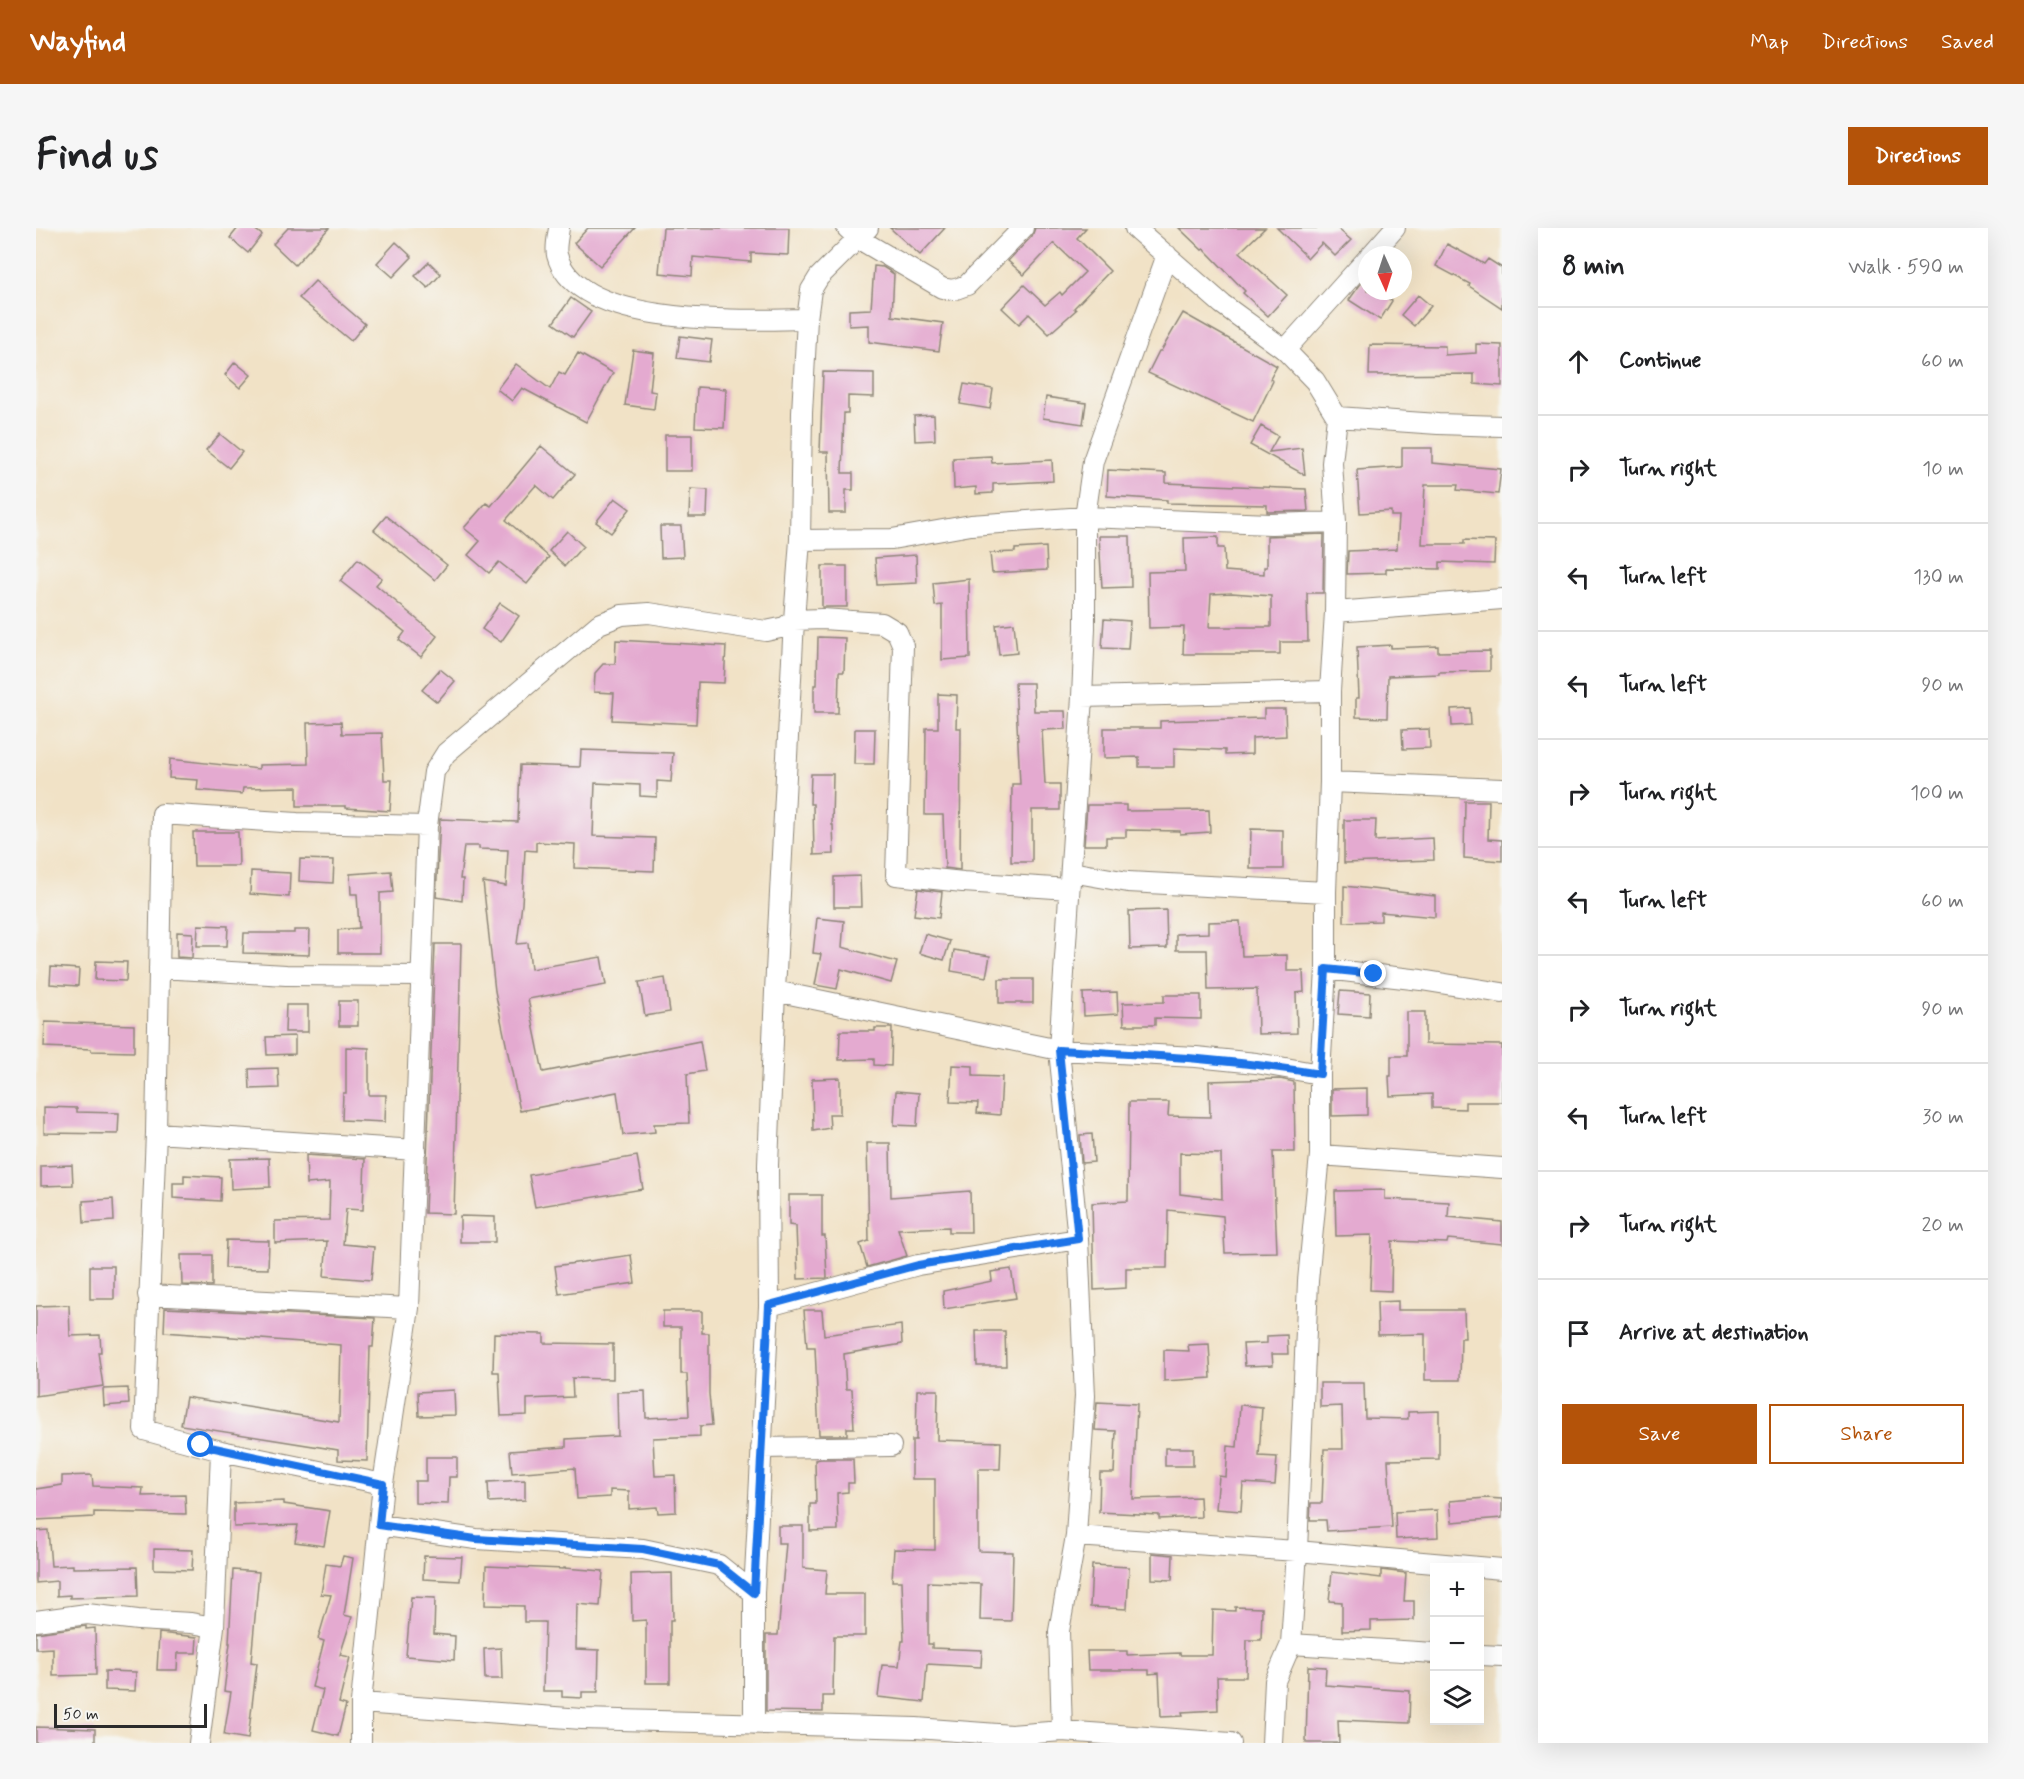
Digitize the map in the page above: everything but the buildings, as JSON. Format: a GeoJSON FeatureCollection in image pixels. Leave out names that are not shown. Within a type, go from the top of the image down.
{"type":"FeatureCollection","features":[{"type":"Feature","properties":{"kind":"street"},"geometry":{"type":"LineString","coordinates":[[559,228],[556,254],[569,279],[590,296],[632,310],[718,320],[807,319]]}},
{"type":"Feature","properties":{"kind":"street"},"geometry":{"type":"LineString","coordinates":[[754,1724],[754,1593],[769,1305],[768,1165],[775,991],[800,540],[802,413],[807,319],[811,290],[819,277],[858,232],[942,288],[953,290],[967,285],[1023,228]]}},
{"type":"Feature","properties":{"kind":"street"},"geometry":{"type":"LineString","coordinates":[[1135,228],[1222,304],[1285,350],[1316,381],[1337,417],[1332,463],[1336,522],[1335,612],[1330,691],[1326,969],[1320,1074],[1320,1155],[1308,1281],[1291,1644],[1275,1681],[1272,1743]]}},
{"type":"Feature","properties":{"kind":"street"},"geometry":{"type":"LineString","coordinates":[[1378,246],[1390,230]]}},
{"type":"Feature","properties":{"kind":"street"},"geometry":{"type":"LineString","coordinates":[[1062,1731],[1059,1631],[1076,1536],[1085,1396],[1078,1239],[1059,1050],[1083,697],[1085,518],[1093,461],[1167,255]]}},
{"type":"Feature","properties":{"kind":"street"},"geometry":{"type":"LineString","coordinates":[[1285,350],[1358,269]]}},
{"type":"Feature","properties":{"kind":"street"},"geometry":{"type":"LineString","coordinates":[[1337,417],[1502,426]]}},
{"type":"Feature","properties":{"kind":"street"},"geometry":{"type":"LineString","coordinates":[[800,540],[892,539],[971,525],[1085,518],[1271,524],[1336,522]]}},
{"type":"Feature","properties":{"kind":"street"},"geometry":{"type":"LineString","coordinates":[[1335,612],[1502,599]]}},
{"type":"Feature","properties":{"kind":"street"},"geometry":{"type":"LineString","coordinates":[[361,1743],[361,1703],[383,1484],[408,1308],[427,826],[434,772],[446,753],[599,624],[622,615],[649,613],[766,631],[784,627],[794,620],[822,619],[882,623],[897,632],[903,646],[896,875],[963,882],[1128,882],[1326,892]]}},
{"type":"Feature","properties":{"kind":"street"},"geometry":{"type":"LineString","coordinates":[[1083,697],[1330,691]]}},
{"type":"Feature","properties":{"kind":"street"},"geometry":{"type":"LineString","coordinates":[[1330,782],[1502,789]]}},
{"type":"Feature","properties":{"kind":"street"},"geometry":{"type":"LineString","coordinates":[[383,1484],[221,1451],[144,1430],[156,1133],[162,814],[297,823],[427,826]]}},
{"type":"Feature","properties":{"kind":"street"},"geometry":{"type":"LineString","coordinates":[[159,968],[286,975],[421,976]]}},
{"type":"Feature","properties":{"kind":"street"},"geometry":{"type":"LineString","coordinates":[[1326,969],[1421,980],[1502,993]]}},
{"type":"Feature","properties":{"kind":"street"},"geometry":{"type":"LineString","coordinates":[[775,991],[1059,1050],[1196,1057],[1256,1063],[1320,1074]]}},
{"type":"Feature","properties":{"kind":"street"},"geometry":{"type":"LineString","coordinates":[[156,1133],[416,1150]]}},
{"type":"Feature","properties":{"kind":"street"},"geometry":{"type":"LineString","coordinates":[[1320,1155],[1502,1168]]}},
{"type":"Feature","properties":{"kind":"street"},"geometry":{"type":"LineString","coordinates":[[769,1305],[918,1265],[1078,1239]]}},
{"type":"Feature","properties":{"kind":"street"},"geometry":{"type":"LineString","coordinates":[[148,1295],[408,1308]]}},
{"type":"Feature","properties":{"kind":"street"},"geometry":{"type":"LineString","coordinates":[[761,1448],[891,1446]]}},
{"type":"Feature","properties":{"kind":"street"},"geometry":{"type":"LineString","coordinates":[[199,1743],[214,1627],[221,1451]]}},
{"type":"Feature","properties":{"kind":"street"},"geometry":{"type":"LineString","coordinates":[[379,1525],[476,1539],[643,1549],[719,1565],[754,1593]]}},
{"type":"Feature","properties":{"kind":"street"},"geometry":{"type":"LineString","coordinates":[[1076,1536],[1297,1551],[1502,1569]]}},
{"type":"Feature","properties":{"kind":"street"},"geometry":{"type":"LineString","coordinates":[[36,1621],[87,1614],[214,1627]]}},
{"type":"Feature","properties":{"kind":"street"},"geometry":{"type":"LineString","coordinates":[[1291,1644],[1430,1653]]}},
{"type":"Feature","properties":{"kind":"street"},"geometry":{"type":"LineString","coordinates":[[1484,1655],[1502,1656]]}},
{"type":"Feature","properties":{"kind":"street"},"geometry":{"type":"LineString","coordinates":[[361,1703],[582,1719],[916,1728],[1011,1735],[1062,1731],[1231,1743]]}},
{"type":"Feature","properties":{"kind":"route"},"geometry":{"type":"LineString","coordinates":[[201,1445],[383,1484],[379,1525],[476,1539],[643,1549],[719,1565],[754,1593],[769,1305],[918,1265],[1078,1239],[1059,1050],[1196,1057],[1256,1063],[1320,1074],[1326,969],[1374,974]]}}]}
